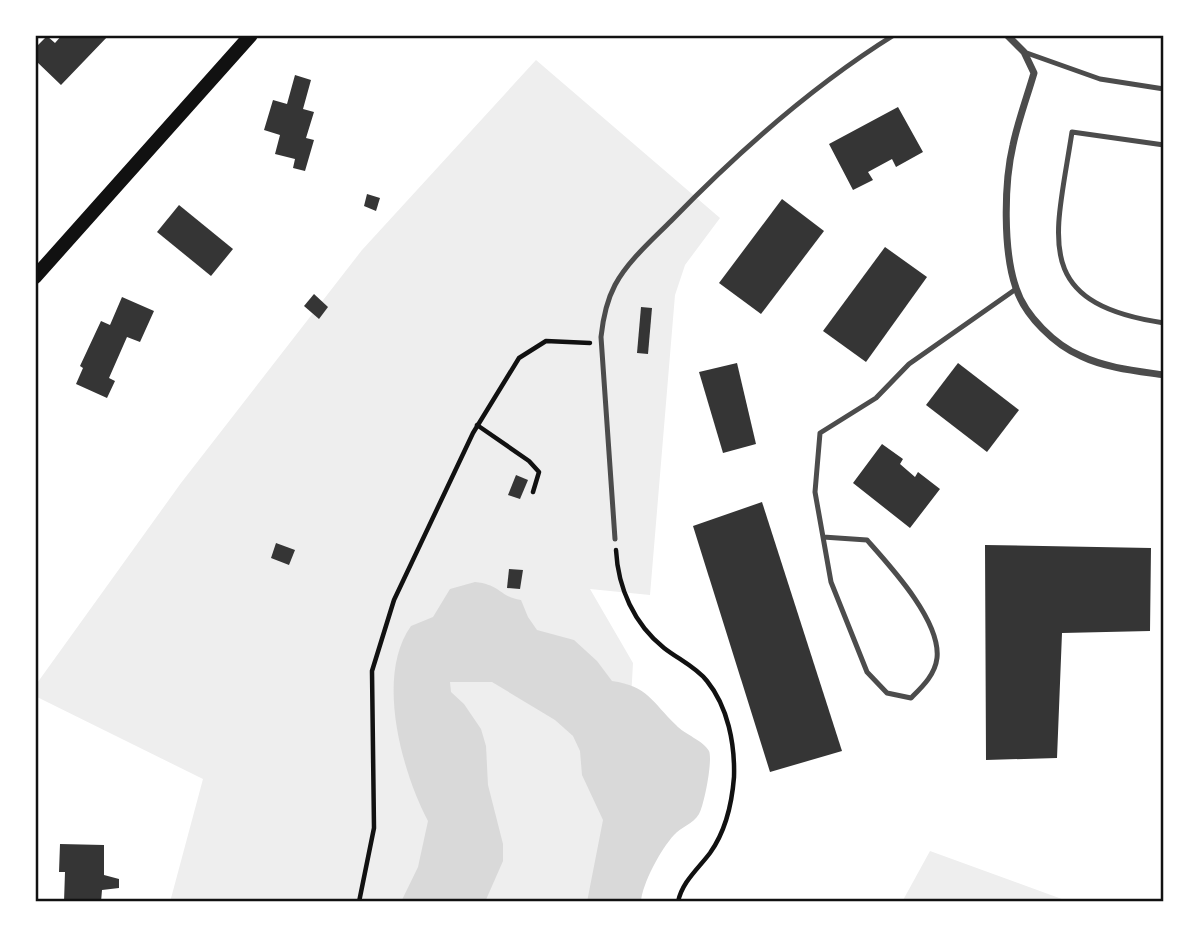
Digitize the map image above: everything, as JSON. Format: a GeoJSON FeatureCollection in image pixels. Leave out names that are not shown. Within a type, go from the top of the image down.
{"type":"FeatureCollection","features":[{"type":"Feature","properties":{"kind":"main road"},"geometry":{"type":"LineString","coordinates":[[35,277],[251,35]]}},
{"type":"Feature","properties":{"kind":"street"},"geometry":{"type":"LineString","coordinates":[[1007,35],[1024,52],[1034,73],[1012,147],[1006,229],[1016,289],[1034,319],[1053,338],[1080,356],[1116,367],[1164,375]]}},
{"type":"Feature","properties":{"kind":"lane"},"geometry":{"type":"LineString","coordinates":[[615,539],[601,343],[605,307],[616,283],[641,251],[707,184],[810,94],[894,35]]}},
{"type":"Feature","properties":{"kind":"lane"},"geometry":{"type":"LineString","coordinates":[[1024,52],[1100,79],[1164,89]]}},
{"type":"Feature","properties":{"kind":"lane"},"geometry":{"type":"LineString","coordinates":[[1164,145],[1072,132],[1056,238],[1061,265],[1083,296],[1130,318],[1164,323]]}},
{"type":"Feature","properties":{"kind":"lane"},"geometry":{"type":"LineString","coordinates":[[823,537],[867,540],[930,623],[937,658],[928,682],[911,698],[887,693],[867,672],[831,582],[823,537],[815,492],[820,433],[876,398],[909,363],[1016,289]]}},
{"type":"Feature","properties":{"kind":"path"},"geometry":{"type":"LineString","coordinates":[[359,902],[374,828],[370,701],[375,652],[394,600],[478,425],[519,358],[546,341],[601,343]]}},
{"type":"Feature","properties":{"kind":"path"},"geometry":{"type":"LineString","coordinates":[[478,425],[529,461],[539,472],[533,492]]}},
{"type":"Feature","properties":{"kind":"path"},"geometry":{"type":"LineString","coordinates":[[615,539],[617,562],[631,611],[663,647],[706,679],[723,705],[732,744],[734,777],[728,817],[711,852],[687,881],[678,902]]}},
{"type":"Feature","properties":{"kind":"shaded area"},"geometry":{"type":"Polygon","coordinates":[[[536,60],[720,218],[685,265],[675,295],[650,595],[590,589],[633,663],[620,902],[170,902],[203,779],[35,696],[35,686],[181,483],[362,250],[536,60]]]}},
{"type":"Feature","properties":{"kind":"shaded area"},"geometry":{"type":"Polygon","coordinates":[[[475,582],[484,583],[521,600],[537,630],[574,640],[597,661],[612,681],[642,691],[680,728],[709,751],[707,783],[699,814],[669,841],[648,877],[641,902],[587,902],[603,820],[582,775],[580,751],[573,736],[555,720],[492,682],[450,682],[451,692],[464,704],[481,729],[486,746],[488,785],[503,844],[503,861],[485,902],[401,902],[418,867],[428,821],[409,777],[396,724],[395,671],[400,647],[411,626],[433,617],[450,589],[475,582]]]}},
{"type":"Feature","properties":{"kind":"shaded area"},"geometry":{"type":"Polygon","coordinates":[[[930,851],[1070,902],[902,902],[930,851]]]}},
{"type":"Feature","properties":{"kind":"building"},"geometry":{"type":"Polygon","coordinates":[[[62,35],[109,35],[61,85],[35,60],[35,48],[47,36],[55,43],[62,35]]]}},
{"type":"Feature","properties":{"kind":"building"},"geometry":{"type":"Polygon","coordinates":[[[295,75],[311,80],[303,109],[314,112],[306,138],[314,140],[305,171],[293,168],[295,159],[275,154],[280,135],[264,130],[273,100],[287,104],[295,75]]]}},
{"type":"Feature","properties":{"kind":"building"},"geometry":{"type":"Polygon","coordinates":[[[898,107],[923,152],[896,167],[892,159],[868,172],[873,180],[853,190],[829,144],[898,107]]]}},
{"type":"Feature","properties":{"kind":"building"},"geometry":{"type":"Polygon","coordinates":[[[367,194],[380,198],[376,211],[364,206],[367,194]]]}},
{"type":"Feature","properties":{"kind":"building"},"geometry":{"type":"Polygon","coordinates":[[[782,199],[824,231],[761,314],[719,283],[782,199]]]}},
{"type":"Feature","properties":{"kind":"building"},"geometry":{"type":"Polygon","coordinates":[[[179,205],[233,249],[211,276],[157,232],[179,205]]]}},
{"type":"Feature","properties":{"kind":"building"},"geometry":{"type":"Polygon","coordinates":[[[885,247],[927,277],[866,362],[823,331],[885,247]]]}},
{"type":"Feature","properties":{"kind":"building"},"geometry":{"type":"Polygon","coordinates":[[[314,294],[328,307],[319,319],[304,306],[314,294]]]}},
{"type":"Feature","properties":{"kind":"building"},"geometry":{"type":"Polygon","coordinates":[[[122,297],[154,311],[140,342],[127,337],[109,378],[115,381],[107,398],[76,384],[83,368],[80,366],[101,321],[110,325],[122,297]]]}},
{"type":"Feature","properties":{"kind":"building"},"geometry":{"type":"Polygon","coordinates":[[[641,307],[652,308],[648,354],[637,353],[641,307]]]}},
{"type":"Feature","properties":{"kind":"building"},"geometry":{"type":"Polygon","coordinates":[[[737,363],[756,444],[723,453],[699,372],[737,363]]]}},
{"type":"Feature","properties":{"kind":"building"},"geometry":{"type":"Polygon","coordinates":[[[958,363],[1019,410],[987,452],[926,405],[958,363]]]}},
{"type":"Feature","properties":{"kind":"building"},"geometry":{"type":"Polygon","coordinates":[[[882,444],[903,459],[900,464],[915,477],[918,472],[940,489],[910,528],[853,483],[882,444]]]}},
{"type":"Feature","properties":{"kind":"building"},"geometry":{"type":"Polygon","coordinates":[[[516,475],[528,480],[520,499],[508,495],[516,475]]]}},
{"type":"Feature","properties":{"kind":"building"},"geometry":{"type":"Polygon","coordinates":[[[762,502],[842,751],[770,772],[693,526],[762,502]]]}},
{"type":"Feature","properties":{"kind":"building"},"geometry":{"type":"Polygon","coordinates":[[[276,543],[295,550],[289,565],[271,558],[276,543]]]}},
{"type":"Feature","properties":{"kind":"building"},"geometry":{"type":"Polygon","coordinates":[[[985,545],[1151,548],[1150,631],[1062,633],[1057,758],[986,760],[985,545]]]}},
{"type":"Feature","properties":{"kind":"building"},"geometry":{"type":"Polygon","coordinates":[[[509,569],[523,570],[520,589],[507,588],[509,569]]]}},
{"type":"Feature","properties":{"kind":"building"},"geometry":{"type":"Polygon","coordinates":[[[60,844],[104,845],[104,875],[119,879],[119,888],[102,890],[101,902],[64,902],[65,872],[59,872],[60,844]]]}}]}
